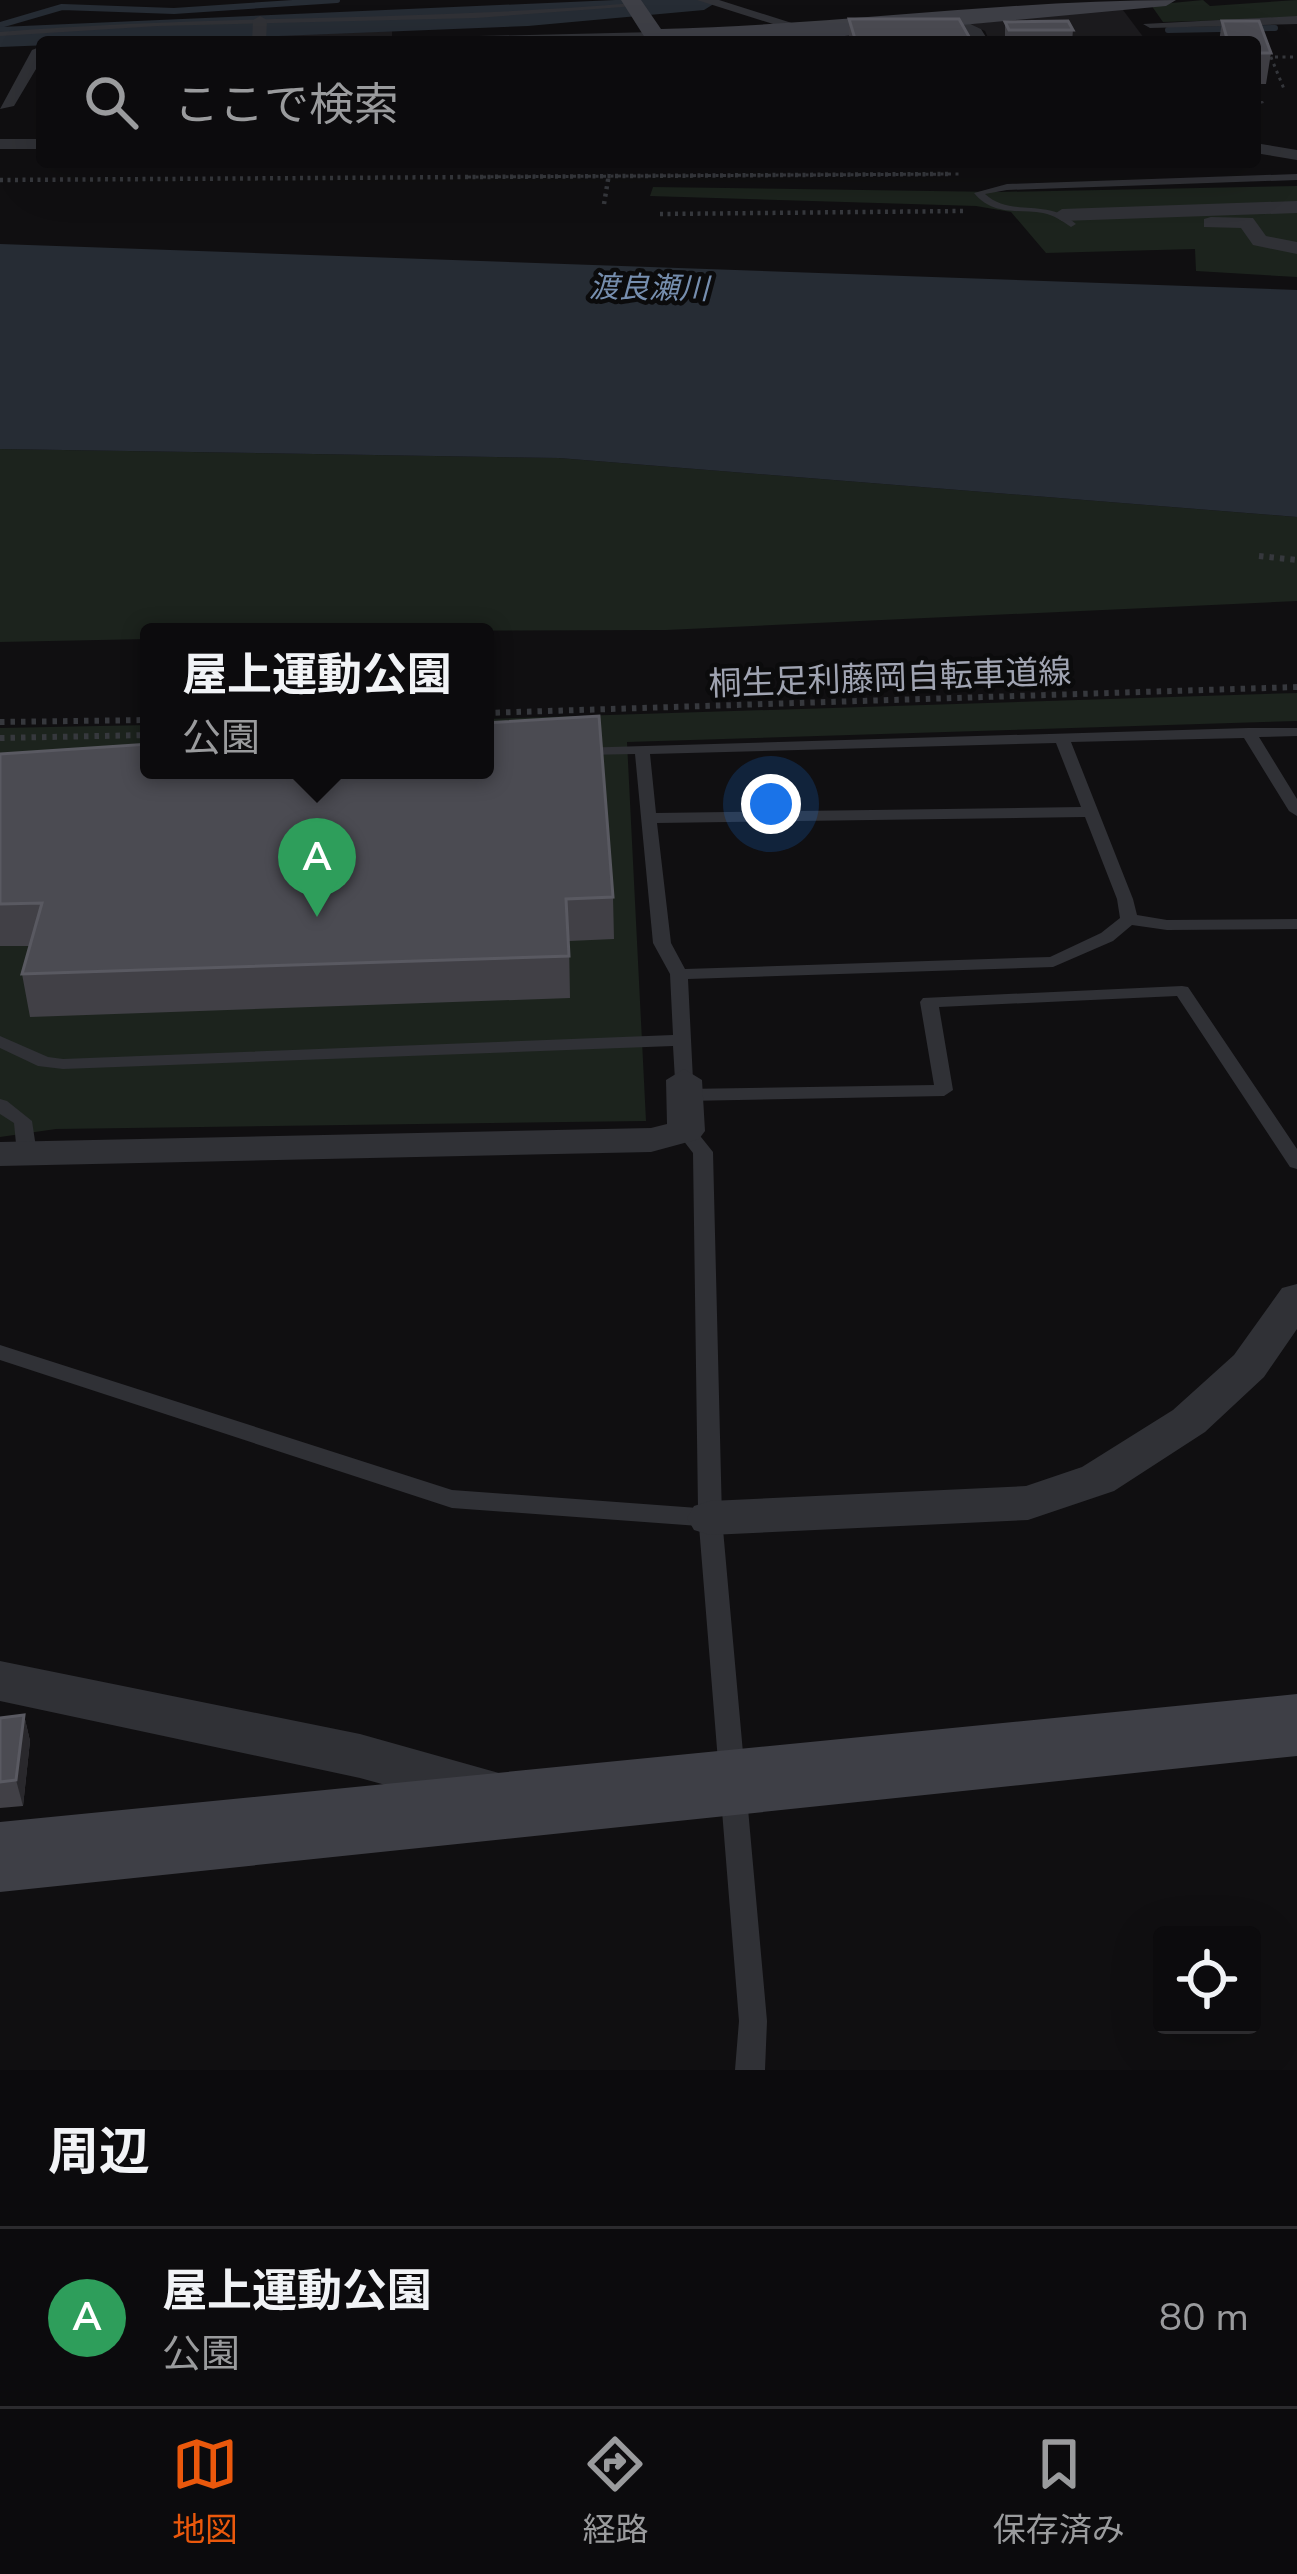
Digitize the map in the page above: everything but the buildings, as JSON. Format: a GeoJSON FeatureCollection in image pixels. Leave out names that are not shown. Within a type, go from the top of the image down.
{"type":"FeatureCollection","features":[{"type":"Feature","properties":{"kind":"street"},"geometry":{"type":"LineString","coordinates":[[723,36],[1166,0]]}},
{"type":"Feature","properties":{"kind":"street"},"geometry":{"type":"LineString","coordinates":[[709,2],[813,32]]}},
{"type":"Feature","properties":{"kind":"street"},"geometry":{"type":"LineString","coordinates":[[1127,4],[1159,36]]}},
{"type":"Feature","properties":{"kind":"street"},"geometry":{"type":"LineString","coordinates":[[635,6],[654,36]]}},
{"type":"Feature","properties":{"kind":"street"},"geometry":{"type":"LineString","coordinates":[[951,19],[978,36]]}},
{"type":"Feature","properties":{"kind":"street"},"geometry":{"type":"LineString","coordinates":[[1150,24],[1297,20]]}},
{"type":"Feature","properties":{"kind":"street"},"geometry":{"type":"LineString","coordinates":[[0,52],[36,50]]}},
{"type":"Feature","properties":{"kind":"street"},"geometry":{"type":"LineString","coordinates":[[10,106],[36,59]]}},
{"type":"Feature","properties":{"kind":"street"},"geometry":{"type":"LineString","coordinates":[[0,144],[36,144]]}},
{"type":"Feature","properties":{"kind":"street"},"geometry":{"type":"LineString","coordinates":[[1261,149],[1297,154]]}},
{"type":"Feature","properties":{"kind":"street"},"geometry":{"type":"LineString","coordinates":[[1184,224],[1297,207]]}},
{"type":"Feature","properties":{"kind":"street"},"geometry":{"type":"LineString","coordinates":[[1066,219],[1245,215]]}},
{"type":"Feature","properties":{"kind":"street"},"geometry":{"type":"LineString","coordinates":[[1245,215],[1260,241],[1297,248]]}},
{"type":"Feature","properties":{"kind":"street"},"geometry":{"type":"LineString","coordinates":[[14,1154],[651,1140],[685,1102]]}},
{"type":"Feature","properties":{"kind":"street"},"geometry":{"type":"LineString","coordinates":[[710,1518],[1028,1502],[1098,1479],[1190,1421],[1249,1366],[1297,1298]]}},
{"type":"Feature","properties":{"kind":"street"},"geometry":{"type":"LineString","coordinates":[[0,1681],[360,1756],[525,1802]]}},
{"type":"Feature","properties":{"kind":"street"},"geometry":{"type":"LineString","coordinates":[[0,1857],[1297,1725]]}},
{"type":"Feature","properties":{"kind":"lane"},"geometry":{"type":"LineString","coordinates":[[0,34],[507,17],[635,6]]}},
{"type":"Feature","properties":{"kind":"lane"},"geometry":{"type":"LineString","coordinates":[[1066,219],[984,202],[979,194],[1007,187],[1297,177]]}},
{"type":"Feature","properties":{"kind":"lane"},"geometry":{"type":"LineString","coordinates":[[1248,732],[1297,811]]}},
{"type":"Feature","properties":{"kind":"lane"},"geometry":{"type":"LineString","coordinates":[[552,752],[1297,732]]}},
{"type":"Feature","properties":{"kind":"lane"},"geometry":{"type":"LineString","coordinates":[[1060,736],[1129,919]]}},
{"type":"Feature","properties":{"kind":"lane"},"geometry":{"type":"LineString","coordinates":[[642,749],[662,944],[679,974],[678,1040],[685,1102],[703,1152],[710,1518],[729,1780],[754,2021],[751,2070]]}},
{"type":"Feature","properties":{"kind":"lane"},"geometry":{"type":"LineString","coordinates":[[648,818],[1086,812]]}},
{"type":"Feature","properties":{"kind":"lane"},"geometry":{"type":"LineString","coordinates":[[679,974],[1053,962],[1091,946],[1129,919],[1167,925],[1297,924]]}},
{"type":"Feature","properties":{"kind":"lane"},"geometry":{"type":"LineString","coordinates":[[685,1102],[944,1090],[929,1002],[1182,991],[1297,1163]]}},
{"type":"Feature","properties":{"kind":"lane"},"geometry":{"type":"LineString","coordinates":[[0,1041],[44,1062],[63,1064],[678,1040]]}},
{"type":"Feature","properties":{"kind":"lane"},"geometry":{"type":"LineString","coordinates":[[0,1105],[23,1121],[14,1154]]}},
{"type":"Feature","properties":{"kind":"lane"},"geometry":{"type":"LineString","coordinates":[[0,1352],[452,1499],[710,1518]]}},
{"type":"Feature","properties":{"kind":"path"},"geometry":{"type":"LineString","coordinates":[[1262,48],[1273,57],[1274,76],[1284,89]]}},
{"type":"Feature","properties":{"kind":"path"},"geometry":{"type":"LineString","coordinates":[[1261,57],[1297,57]]}},
{"type":"Feature","properties":{"kind":"path"},"geometry":{"type":"LineString","coordinates":[[604,204],[609,173]]}},
{"type":"Feature","properties":{"kind":"path"},"geometry":{"type":"LineString","coordinates":[[0,180],[970,174]]}},
{"type":"Feature","properties":{"kind":"path"},"geometry":{"type":"LineString","coordinates":[[660,214],[1007,208]]}},
{"type":"Feature","properties":{"kind":"path"},"geometry":{"type":"LineString","coordinates":[[1259,556],[1297,560]]}},
{"type":"Feature","properties":{"kind":"path","name":"桐生足利藤岡自転車道線"},"geometry":{"type":"LineString","coordinates":[[494,713],[1297,687]]}},
{"type":"Feature","properties":{"kind":"path"},"geometry":{"type":"LineString","coordinates":[[0,722],[140,719]]}},
{"type":"Feature","properties":{"kind":"path"},"geometry":{"type":"LineString","coordinates":[[0,738],[140,735]]}},
{"type":"Feature","properties":{"kind":"shaded area"},"geometry":{"type":"Polygon","coordinates":[[[1203,0],[1210,6],[1297,0],[1297,18],[1163,22],[1151,5],[1203,0]]]}},
{"type":"Feature","properties":{"kind":"shaded area"},"geometry":{"type":"Polygon","coordinates":[[[1115,9],[1123,10],[1142,36],[987,36],[970,24],[1115,9]]]}},
{"type":"Feature","properties":{"kind":"shaded area"},"geometry":{"type":"Polygon","coordinates":[[[392,27],[392,36],[264,36],[265,29],[392,27]]]}},
{"type":"Feature","properties":{"kind":"shaded area"},"geometry":{"type":"Polygon","coordinates":[[[1297,186],[1297,277],[1196,271],[1195,249],[1046,253],[1011,212],[976,206],[650,196],[653,187],[999,192],[1297,186]]]}},
{"type":"Feature","properties":{"kind":"shaded area"},"geometry":{"type":"Polygon","coordinates":[[[0,449],[559,458],[1297,517],[1297,601],[666,630],[494,631],[494,623],[140,623],[140,639],[0,642],[0,449]]]}},
{"type":"Feature","properties":{"kind":"shaded area"},"geometry":{"type":"Polygon","coordinates":[[[1297,693],[1297,721],[627,742],[646,1121],[56,1129],[0,1137],[0,728],[140,725],[140,779],[494,779],[494,719],[1297,693]]]}},
{"type":"Feature","properties":{"kind":"water","name":"渡良瀬川"},"geometry":{"type":"Polygon","coordinates":[[[0,244],[1297,290],[1297,517],[559,458],[0,449],[0,244]]]}},
{"type":"Feature","properties":{"kind":"waterway"},"geometry":{"type":"LineString","coordinates":[[0,25],[62,7],[174,11],[337,0]]}},
{"type":"Feature","properties":{"kind":"waterway"},"geometry":{"type":"LineString","coordinates":[[0,37],[176,26],[528,16],[704,0]]}},
{"type":"Feature","properties":{"kind":"waterway"},"geometry":{"type":"LineString","coordinates":[[1168,30],[1275,28]]}},
{"type":"Feature","properties":{"kind":"place","name":"屋上運動公園"},"geometry":{"type":"Point","coordinates":[317,917]}}]}
